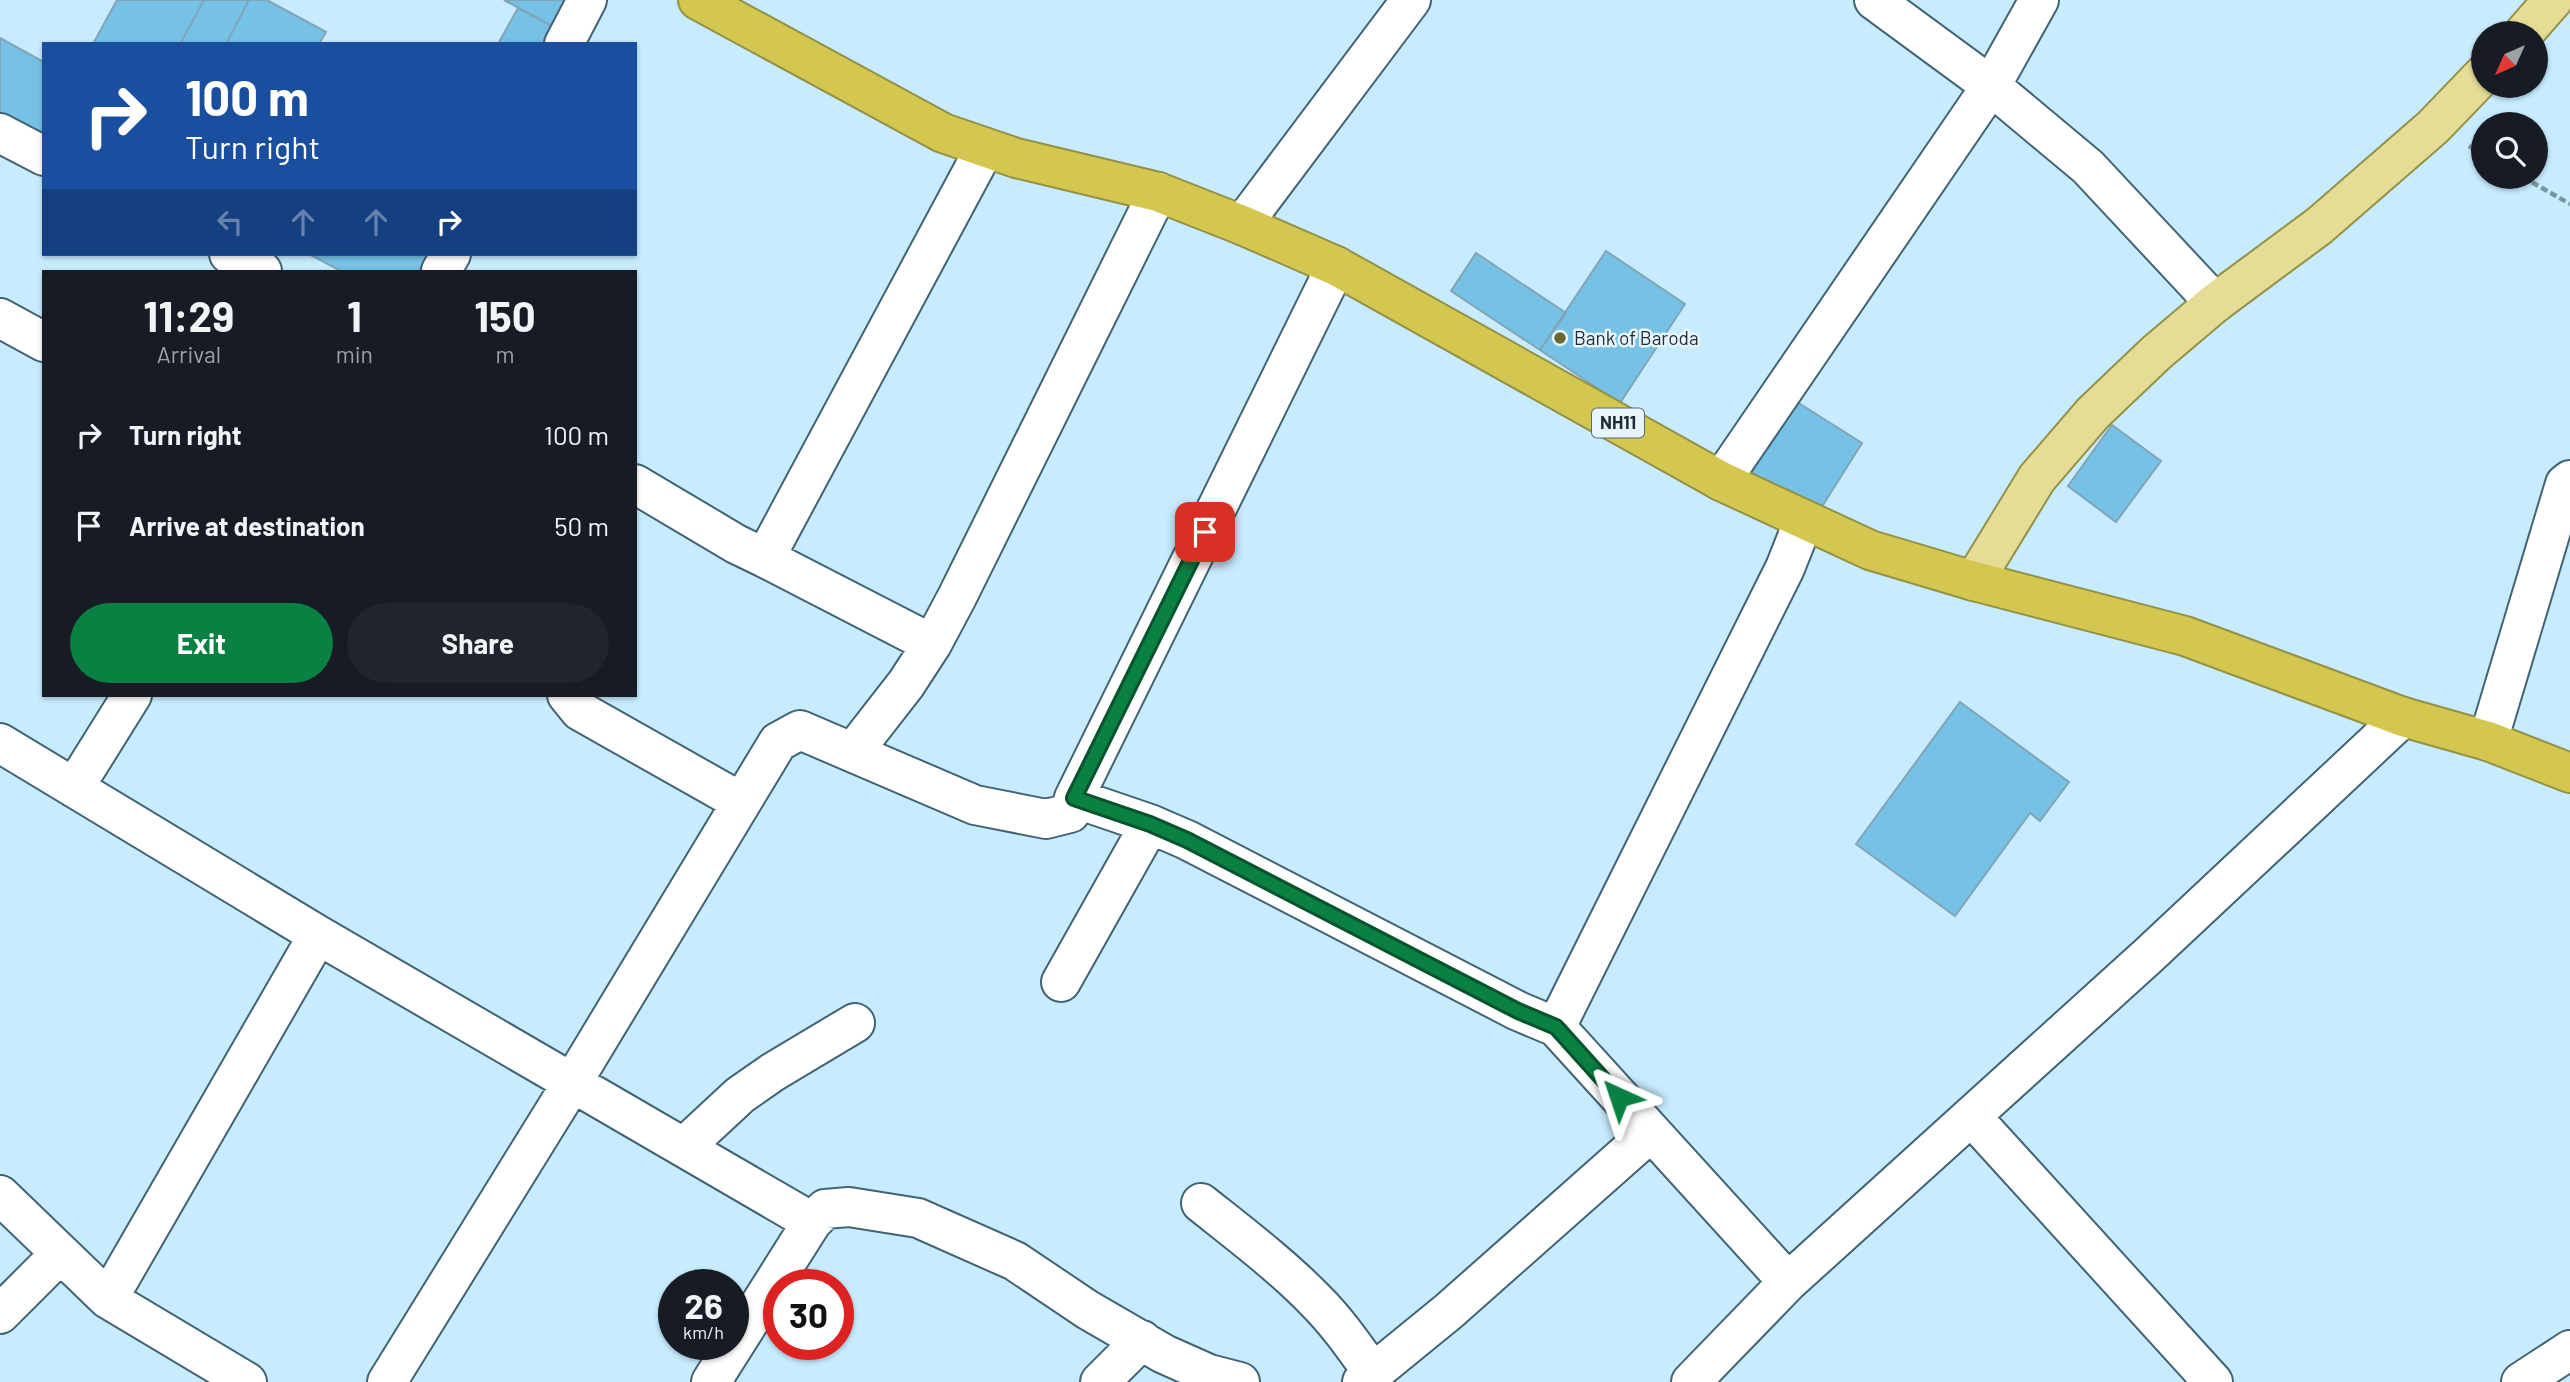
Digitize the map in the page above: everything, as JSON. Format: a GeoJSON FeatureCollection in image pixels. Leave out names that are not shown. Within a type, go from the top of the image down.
{"type":"FeatureCollection","features":[{"type":"Feature","properties":{"kind":"highway","name":"NH11"},"geometry":{"type":"LineString","coordinates":[[698,0],[943,133],[1048,167],[1157,191],[1336,266],[1721,481],[1870,550],[1974,581],[2185,636],[2403,717],[2488,741],[2570,773]]}},
{"type":"Feature","properties":{"kind":"main road"},"geometry":{"type":"LineString","coordinates":[[2535,21],[2553,0]]}},
{"type":"Feature","properties":{"kind":"main road"},"geometry":{"type":"LineString","coordinates":[[1974,581],[2037,478],[2093,414],[2156,353],[2215,303],[2319,226],[2433,127],[2471,87]]}},
{"type":"Feature","properties":{"kind":"street"},"geometry":{"type":"LineString","coordinates":[[565,42],[587,0]]}},
{"type":"Feature","properties":{"kind":"street"},"geometry":{"type":"LineString","coordinates":[[1242,225],[1411,0]]}},
{"type":"Feature","properties":{"kind":"street"},"geometry":{"type":"LineString","coordinates":[[1874,0],[1991,86],[2088,167],[2215,303]]}},
{"type":"Feature","properties":{"kind":"street"},"geometry":{"type":"LineString","coordinates":[[1721,481],[1991,86],[2039,0]]}},
{"type":"Feature","properties":{"kind":"street"},"geometry":{"type":"LineString","coordinates":[[0,133],[42,155]]}},
{"type":"Feature","properties":{"kind":"street"},"geometry":{"type":"LineString","coordinates":[[765,558],[985,148]]}},
{"type":"Feature","properties":{"kind":"street"},"geometry":{"type":"LineString","coordinates":[[853,752],[906,684],[932,644],[1157,191]]}},
{"type":"Feature","properties":{"kind":"street"},"geometry":{"type":"LineString","coordinates":[[233,256],[260,270]]}},
{"type":"Feature","properties":{"kind":"street"},"geometry":{"type":"LineString","coordinates":[[387,1382],[778,742],[800,730],[975,805],[1046,820],[1070,813],[1074,798],[1336,266]]}},
{"type":"Feature","properties":{"kind":"street"},"geometry":{"type":"LineString","coordinates":[[0,318],[42,341]]}},
{"type":"Feature","properties":{"kind":"street"},"geometry":{"type":"LineString","coordinates":[[2488,741],[2565,484],[2570,480]]}},
{"type":"Feature","properties":{"kind":"street"},"geometry":{"type":"LineString","coordinates":[[637,485],[736,544],[932,644]]}},
{"type":"Feature","properties":{"kind":"street"},"geometry":{"type":"LineString","coordinates":[[1556,1027],[1785,568],[1804,520]]}},
{"type":"Feature","properties":{"kind":"street"},"geometry":{"type":"LineString","coordinates":[[75,788],[131,697]]}},
{"type":"Feature","properties":{"kind":"street"},"geometry":{"type":"LineString","coordinates":[[569,697],[580,711],[741,802]]}},
{"type":"Feature","properties":{"kind":"street"},"geometry":{"type":"LineString","coordinates":[[1691,1382],[1788,1282],[2149,955],[2403,717]]}},
{"type":"Feature","properties":{"kind":"street"},"geometry":{"type":"LineString","coordinates":[[0,743],[318,935],[812,1222]]}},
{"type":"Feature","properties":{"kind":"street"},"geometry":{"type":"LineString","coordinates":[[1074,798],[1150,824],[1187,840],[1518,1011],[1556,1027],[1788,1282]]}},
{"type":"Feature","properties":{"kind":"street"},"geometry":{"type":"LineString","coordinates":[[1061,982],[1150,824]]}},
{"type":"Feature","properties":{"kind":"street"},"geometry":{"type":"LineString","coordinates":[[108,1299],[318,935]]}},
{"type":"Feature","properties":{"kind":"street"},"geometry":{"type":"LineString","coordinates":[[684,1147],[740,1095],[855,1023]]}},
{"type":"Feature","properties":{"kind":"street"},"geometry":{"type":"LineString","coordinates":[[1971,1116],[2202,1378]]}},
{"type":"Feature","properties":{"kind":"street"},"geometry":{"type":"LineString","coordinates":[[1201,1203],[1287,1272],[1318,1302],[1345,1333],[1368,1377],[1449,1311],[1651,1132]]}},
{"type":"Feature","properties":{"kind":"street"},"geometry":{"type":"LineString","coordinates":[[0,1195],[108,1299],[247,1382]]}},
{"type":"Feature","properties":{"kind":"street"},"geometry":{"type":"LineString","coordinates":[[711,1382],[812,1222],[825,1209],[849,1207],[918,1218],[1014,1261],[1088,1310],[1164,1354],[1198,1369],[1240,1382]]}},
{"type":"Feature","properties":{"kind":"street"},"geometry":{"type":"LineString","coordinates":[[0,1314],[60,1254]]}},
{"type":"Feature","properties":{"kind":"street"},"geometry":{"type":"LineString","coordinates":[[1100,1382],[1142,1340]]}},
{"type":"Feature","properties":{"kind":"street"},"geometry":{"type":"LineString","coordinates":[[2521,1382],[2570,1350]]}},
{"type":"Feature","properties":{"kind":"path"},"geometry":{"type":"LineString","coordinates":[[2544,189],[2570,204]]}},
{"type":"Feature","properties":{"kind":"building"},"geometry":{"type":"Polygon","coordinates":[[[117,0],[204,0],[181,42],[94,42],[117,0]]]}},
{"type":"Feature","properties":{"kind":"building"},"geometry":{"type":"Polygon","coordinates":[[[204,0],[249,0],[227,42],[181,42],[204,0]]]}},
{"type":"Feature","properties":{"kind":"building"},"geometry":{"type":"Polygon","coordinates":[[[249,0],[267,0],[326,32],[320,42],[227,42],[249,0]]]}},
{"type":"Feature","properties":{"kind":"building"},"geometry":{"type":"Polygon","coordinates":[[[504,0],[566,0],[552,26],[504,0]]]}},
{"type":"Feature","properties":{"kind":"building"},"geometry":{"type":"Polygon","coordinates":[[[518,8],[552,26],[543,42],[499,42],[518,8]]]}},
{"type":"Feature","properties":{"kind":"building"},"geometry":{"type":"Polygon","coordinates":[[[0,38],[42,61],[42,136],[0,113],[0,38]]]}},
{"type":"Feature","properties":{"kind":"building"},"geometry":{"type":"Polygon","coordinates":[[[1606,251],[1685,304],[1620,403],[1540,350],[1606,251]]]}},
{"type":"Feature","properties":{"kind":"building"},"geometry":{"type":"Polygon","coordinates":[[[1476,253],[1566,313],[1540,350],[1451,291],[1476,253]]]}},
{"type":"Feature","properties":{"kind":"building"},"geometry":{"type":"Polygon","coordinates":[[[313,256],[427,256],[420,270],[339,270],[313,256]]]}},
{"type":"Feature","properties":{"kind":"building"},"geometry":{"type":"Polygon","coordinates":[[[1786,395],[1862,443],[1818,513],[1742,466],[1786,395]]]}},
{"type":"Feature","properties":{"kind":"building"},"geometry":{"type":"Polygon","coordinates":[[[2112,425],[2161,461],[2116,522],[2068,486],[2112,425]]]}},
{"type":"Feature","properties":{"kind":"building"},"geometry":{"type":"Polygon","coordinates":[[[1960,702],[2069,782],[2040,821],[2030,813],[1955,916],[1856,844],[1960,702]]]}},
{"type":"Feature","properties":{"kind":"place","name":"Bank of Baroda"},"geometry":{"type":"Point","coordinates":[1560,338]}},
{"type":"Feature","properties":{"kind":"route"},"geometry":{"type":"LineString","coordinates":[[1205,532],[1074,798],[1150,824],[1187,840],[1518,1011],[1556,1027],[1619,1097]]}}]}
